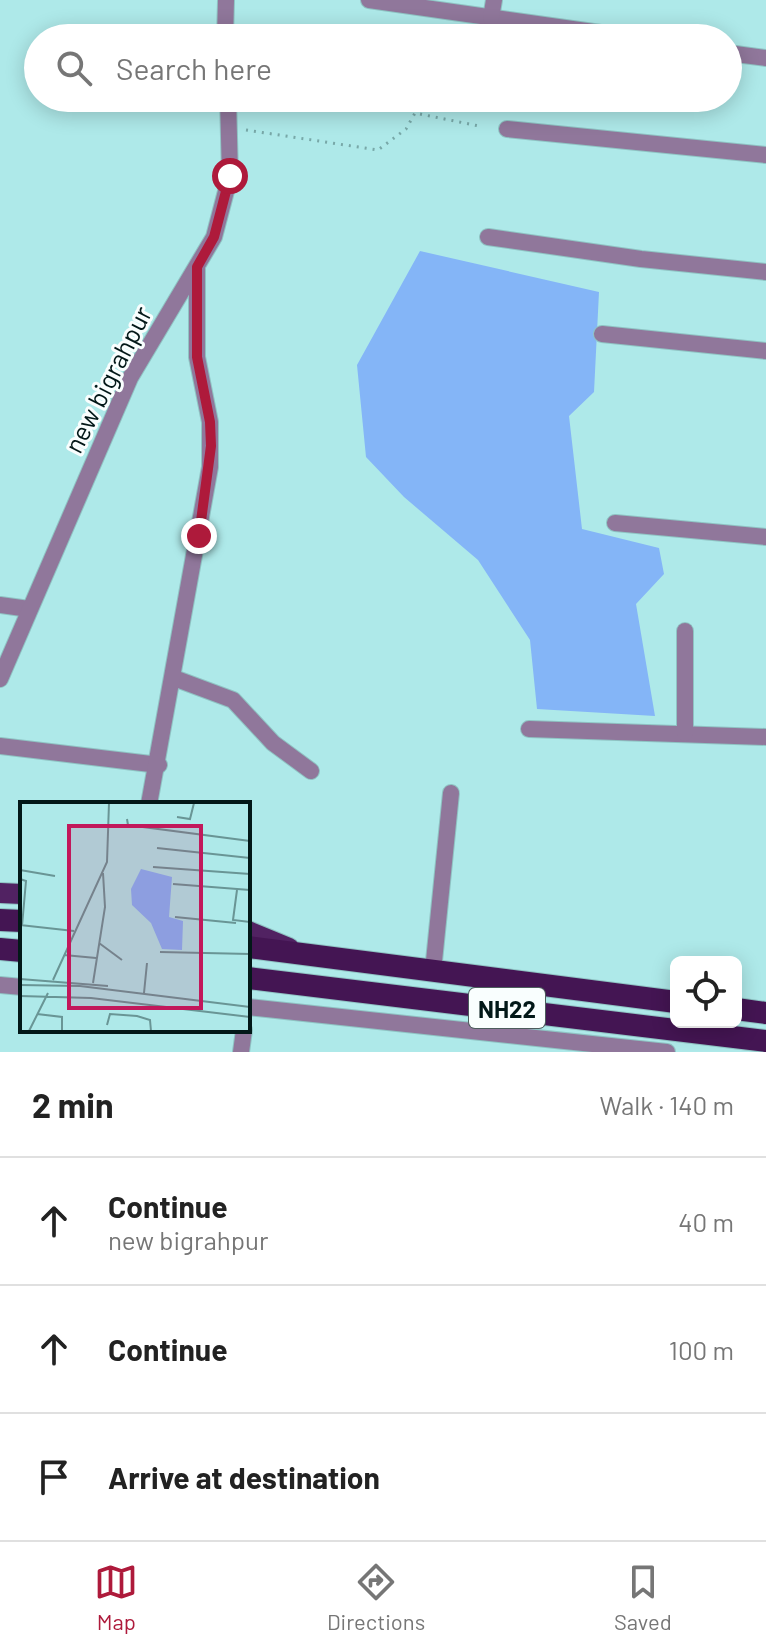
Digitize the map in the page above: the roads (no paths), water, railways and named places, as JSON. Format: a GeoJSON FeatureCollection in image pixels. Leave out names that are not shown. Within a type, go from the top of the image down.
{"type":"FeatureCollection","features":[{"type":"Feature","properties":{"kind":"highway"},"geometry":{"type":"LineString","coordinates":[[0,920],[20,921]]}},
{"type":"Feature","properties":{"kind":"highway","name":"NH22"},"geometry":{"type":"LineString","coordinates":[[250,947],[670,1001]]}},
{"type":"Feature","properties":{"kind":"highway"},"geometry":{"type":"LineString","coordinates":[[0,949],[20,951]]}},
{"type":"Feature","properties":{"kind":"highway","name":"NH22"},"geometry":{"type":"LineString","coordinates":[[250,978],[766,1041]]}},
{"type":"Feature","properties":{"kind":"highway"},"geometry":{"type":"LineString","coordinates":[[742,1010],[766,1013]]}},
{"type":"Feature","properties":{"kind":"main road"},"geometry":{"type":"LineString","coordinates":[[0,893],[20,894]]}},
{"type":"Feature","properties":{"kind":"main road"},"geometry":{"type":"LineString","coordinates":[[250,932],[304,954]]}},
{"type":"Feature","properties":{"kind":"street"},"geometry":{"type":"LineString","coordinates":[[225,24],[226,0]]}},
{"type":"Feature","properties":{"kind":"street"},"geometry":{"type":"LineString","coordinates":[[369,0],[534,24]]}},
{"type":"Feature","properties":{"kind":"street"},"geometry":{"type":"LineString","coordinates":[[491,18],[494,0]]}},
{"type":"Feature","properties":{"kind":"street"},"geometry":{"type":"LineString","coordinates":[[742,55],[766,58]]}},
{"type":"Feature","properties":{"kind":"street","name":"new bigrahpur"},"geometry":{"type":"LineString","coordinates":[[0,679],[130,378],[214,237],[230,176],[229,112]]}},
{"type":"Feature","properties":{"kind":"street"},"geometry":{"type":"LineString","coordinates":[[507,129],[766,155]]}},
{"type":"Feature","properties":{"kind":"street"},"geometry":{"type":"LineString","coordinates":[[488,237],[641,259],[766,272]]}},
{"type":"Feature","properties":{"kind":"street"},"geometry":{"type":"LineString","coordinates":[[150,802],[159,765],[211,446],[210,422],[197,357],[197,267]]}},
{"type":"Feature","properties":{"kind":"street"},"geometry":{"type":"LineString","coordinates":[[602,334],[766,351]]}},
{"type":"Feature","properties":{"kind":"street"},"geometry":{"type":"LineString","coordinates":[[615,523],[766,537]]}},
{"type":"Feature","properties":{"kind":"street"},"geometry":{"type":"LineString","coordinates":[[0,605],[29,609]]}},
{"type":"Feature","properties":{"kind":"street"},"geometry":{"type":"LineString","coordinates":[[685,631],[685,733]]}},
{"type":"Feature","properties":{"kind":"street"},"geometry":{"type":"LineString","coordinates":[[174,678],[233,700],[273,743],[311,771]]}},
{"type":"Feature","properties":{"kind":"street"},"geometry":{"type":"LineString","coordinates":[[529,729],[766,737]]}},
{"type":"Feature","properties":{"kind":"street"},"geometry":{"type":"LineString","coordinates":[[0,746],[159,765]]}},
{"type":"Feature","properties":{"kind":"street"},"geometry":{"type":"LineString","coordinates":[[433,971],[451,793]]}},
{"type":"Feature","properties":{"kind":"street"},"geometry":{"type":"LineString","coordinates":[[0,985],[20,987]]}},
{"type":"Feature","properties":{"kind":"street"},"geometry":{"type":"LineString","coordinates":[[250,1007],[667,1052]]}},
{"type":"Feature","properties":{"kind":"street"},"geometry":{"type":"LineString","coordinates":[[241,1052],[244,1032]]}},
{"type":"Feature","properties":{"kind":"water"},"geometry":{"type":"Polygon","coordinates":[[[420,251],[599,292],[594,392],[569,416],[582,529],[659,548],[664,574],[636,604],[655,716],[537,709],[530,640],[478,560],[404,497],[366,457],[357,365],[420,251]]]}}]}
